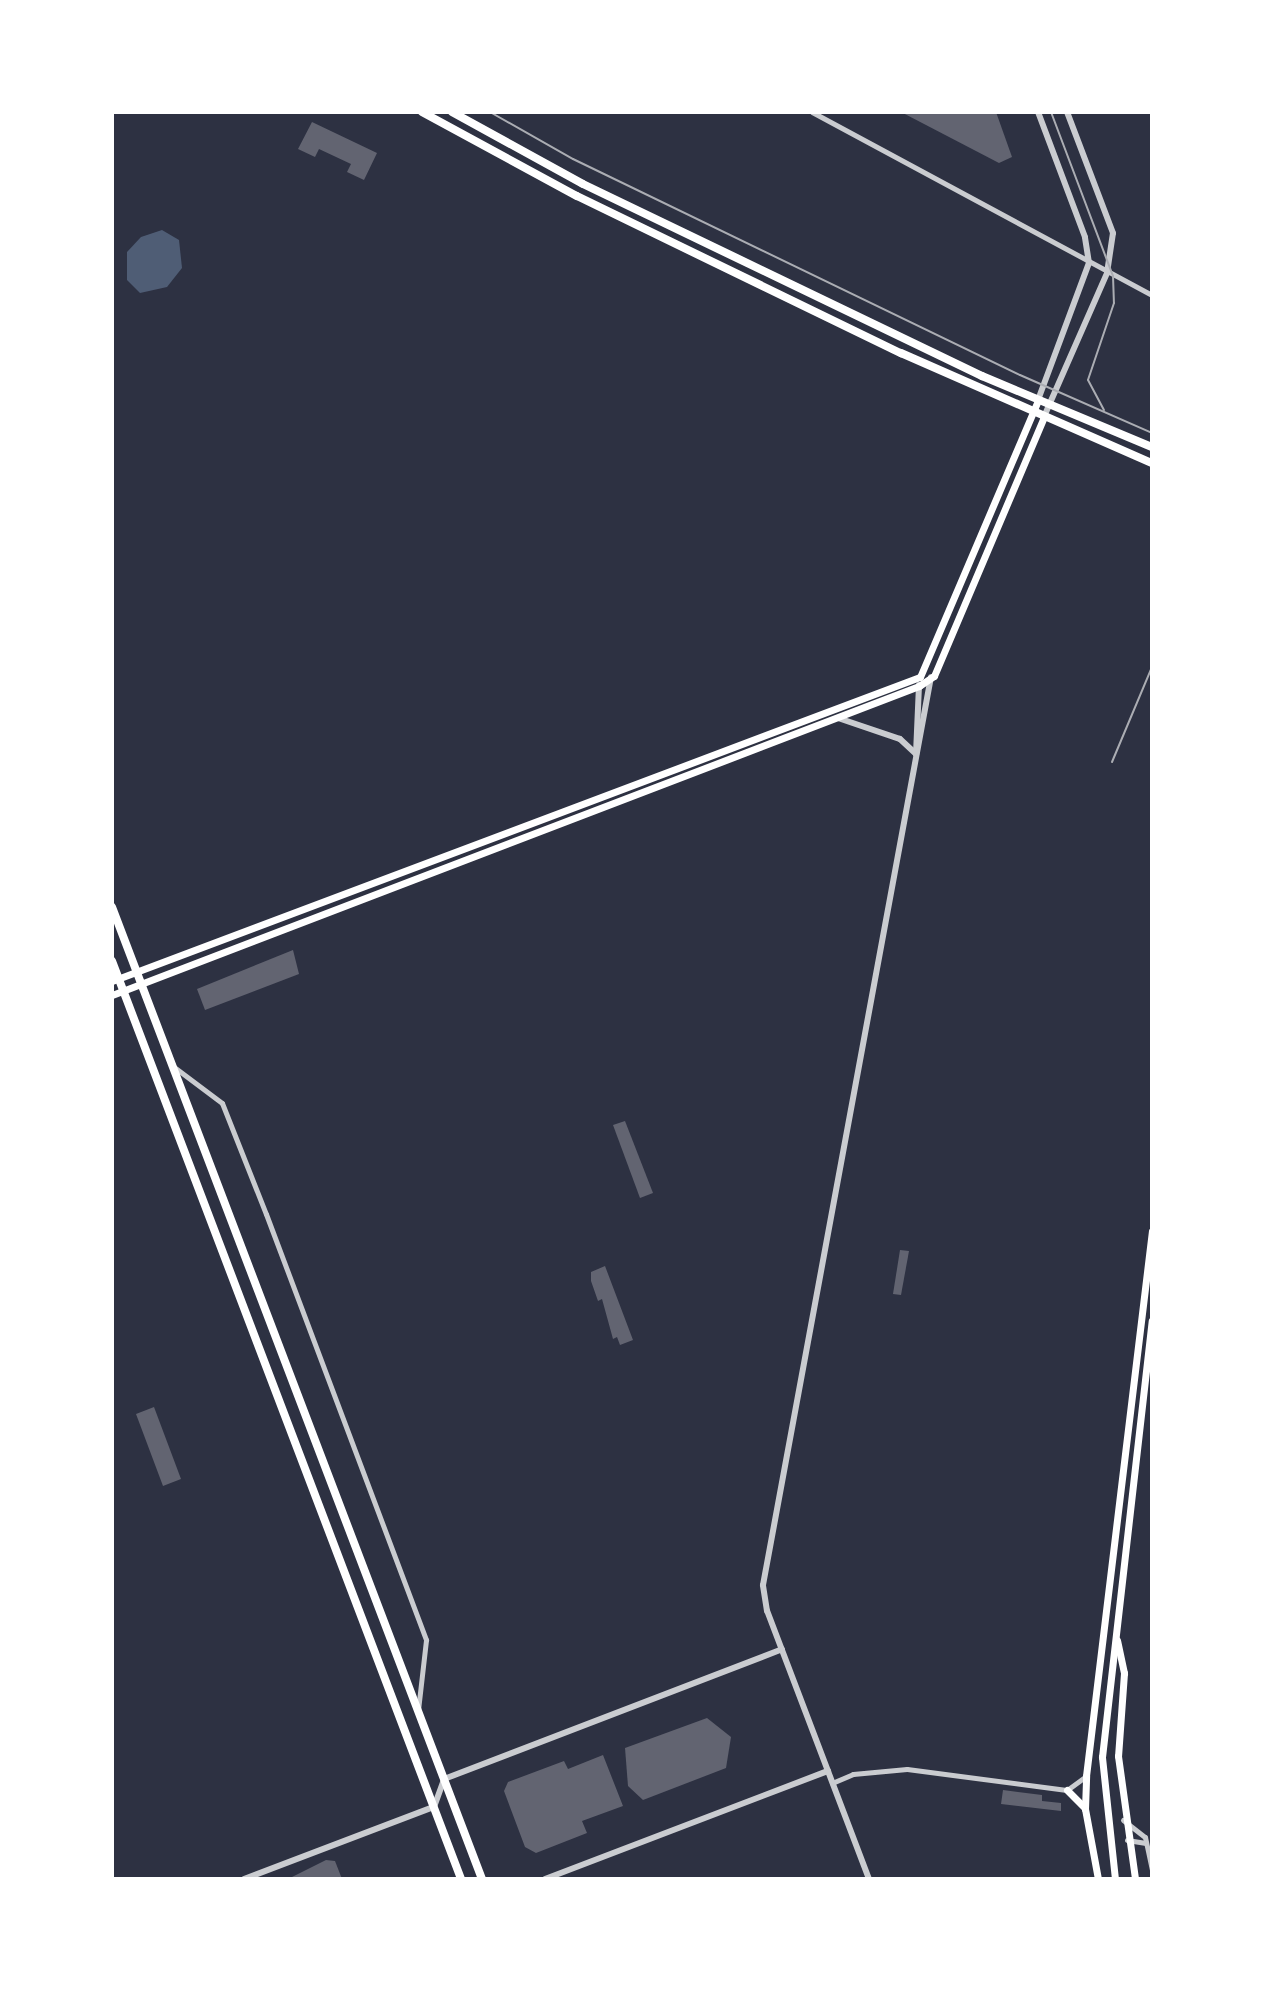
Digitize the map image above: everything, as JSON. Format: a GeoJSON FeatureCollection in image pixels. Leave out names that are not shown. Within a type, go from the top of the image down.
{"type":"FeatureCollection","features":[{"type":"Feature","properties":{"kind":"main road"},"geometry":{"type":"LineString","coordinates":[[422,112],[577,196],[1031,414],[1152,463]]}},
{"type":"Feature","properties":{"kind":"main road"},"geometry":{"type":"LineString","coordinates":[[452,112],[633,208],[1038,400],[1152,447]]}},
{"type":"Feature","properties":{"kind":"main road"},"geometry":{"type":"LineString","coordinates":[[115,979],[920,682],[1038,400]]}},
{"type":"Feature","properties":{"kind":"main road"},"geometry":{"type":"LineString","coordinates":[[112,995],[838,718],[934,676],[1043,419]]}},
{"type":"Feature","properties":{"kind":"main road"},"geometry":{"type":"LineString","coordinates":[[112,907],[479,1878]]}},
{"type":"Feature","properties":{"kind":"main road"},"geometry":{"type":"LineString","coordinates":[[112,961],[115,979],[123,991],[461,1879]]}},
{"type":"Feature","properties":{"kind":"main road"},"geometry":{"type":"LineString","coordinates":[[1098,1879],[1085,1809],[1086,1776],[1152,1231]]}},
{"type":"Feature","properties":{"kind":"main road"},"geometry":{"type":"LineString","coordinates":[[1115,1879],[1102,1757],[1114,1630],[1152,1321]]}},
{"type":"Feature","properties":{"kind":"main road"},"geometry":{"type":"LineString","coordinates":[[1114,1630],[1124,1673],[1118,1756],[1123,1820],[1135,1879]]}},
{"type":"Feature","properties":{"kind":"main road"},"geometry":{"type":"LineString","coordinates":[[1067,1790],[1085,1809]]}},
{"type":"Feature","properties":{"kind":"main road"},"geometry":{"type":"LineString","coordinates":[[434,1807],[452,1800]]}},
{"type":"Feature","properties":{"kind":"street"},"geometry":{"type":"LineString","coordinates":[[812,112],[1152,295]]}},
{"type":"Feature","properties":{"kind":"street"},"geometry":{"type":"LineString","coordinates":[[1038,112],[1085,237],[1089,263],[1038,400]]}},
{"type":"Feature","properties":{"kind":"street"},"geometry":{"type":"LineString","coordinates":[[1043,419],[1107,273],[1113,233],[1067,112]]}},
{"type":"Feature","properties":{"kind":"street"},"geometry":{"type":"LineString","coordinates":[[869,1879],[764,1598],[764,1574],[916,754],[934,676]]}},
{"type":"Feature","properties":{"kind":"street"},"geometry":{"type":"LineString","coordinates":[[916,754],[920,682]]}},
{"type":"Feature","properties":{"kind":"street"},"geometry":{"type":"LineString","coordinates":[[838,718],[900,739],[916,754]]}},
{"type":"Feature","properties":{"kind":"street"},"geometry":{"type":"LineString","coordinates":[[173,1066],[222,1103],[260,1199],[426,1640],[418,1711]]}},
{"type":"Feature","properties":{"kind":"street"},"geometry":{"type":"LineString","coordinates":[[244,1879],[434,1807],[444,1779],[782,1649]]}},
{"type":"Feature","properties":{"kind":"street"},"geometry":{"type":"LineString","coordinates":[[832,1783],[853,1774],[907,1769],[1067,1790],[1086,1776]]}},
{"type":"Feature","properties":{"kind":"street"},"geometry":{"type":"LineString","coordinates":[[545,1879],[828,1771]]}},
{"type":"Feature","properties":{"kind":"street"},"geometry":{"type":"LineString","coordinates":[[1123,1820],[1141,1830],[1152,1870]]}},
{"type":"Feature","properties":{"kind":"street"},"geometry":{"type":"LineString","coordinates":[[1127,1840],[1146,1843]]}},
{"type":"Feature","properties":{"kind":"water"},"geometry":{"type":"Polygon","coordinates":[[[162,230],[179,240],[182,268],[167,287],[140,293],[127,280],[127,252],[141,237],[162,230]]]}},
{"type":"Feature","properties":{"kind":"building"},"geometry":{"type":"Polygon","coordinates":[[[901,112],[996,112],[1012,157],[999,163],[901,112]]]}},
{"type":"Feature","properties":{"kind":"building"},"geometry":{"type":"Polygon","coordinates":[[[312,122],[377,153],[364,180],[347,172],[351,164],[319,149],[315,157],[298,149],[312,122]]]}},
{"type":"Feature","properties":{"kind":"building"},"geometry":{"type":"Polygon","coordinates":[[[293,950],[299,974],[205,1010],[197,989],[293,950]]]}},
{"type":"Feature","properties":{"kind":"building"},"geometry":{"type":"Polygon","coordinates":[[[625,1121],[653,1193],[640,1198],[613,1125],[625,1121]]]}},
{"type":"Feature","properties":{"kind":"building"},"geometry":{"type":"Polygon","coordinates":[[[900,1250],[909,1251],[901,1295],[893,1294],[900,1250]]]}},
{"type":"Feature","properties":{"kind":"building"},"geometry":{"type":"Polygon","coordinates":[[[605,1266],[633,1340],[620,1345],[617,1337],[613,1339],[602,1299],[598,1301],[591,1281],[591,1272],[605,1266]]]}},
{"type":"Feature","properties":{"kind":"building"},"geometry":{"type":"Polygon","coordinates":[[[154,1407],[181,1479],[163,1486],[136,1414],[154,1407]]]}},
{"type":"Feature","properties":{"kind":"building"},"geometry":{"type":"Polygon","coordinates":[[[707,1718],[731,1737],[726,1768],[643,1800],[628,1786],[625,1748],[707,1718]]]}},
{"type":"Feature","properties":{"kind":"building"},"geometry":{"type":"Polygon","coordinates":[[[603,1755],[623,1806],[582,1821],[587,1833],[536,1853],[525,1847],[504,1791],[508,1782],[564,1761],[568,1769],[603,1755]]]}},
{"type":"Feature","properties":{"kind":"building"},"geometry":{"type":"Polygon","coordinates":[[[1003,1790],[1042,1795],[1042,1801],[1061,1803],[1061,1811],[1001,1804],[1003,1790]]]}},
{"type":"Feature","properties":{"kind":"building"},"geometry":{"type":"Polygon","coordinates":[[[326,1860],[335,1861],[342,1879],[288,1879],[326,1860]]]}},
{"type":"Feature","properties":{"kind":"tram line"},"geometry":{"type":"LineString","coordinates":[[490,112],[573,159],[1020,375],[1152,433]]}},
{"type":"Feature","properties":{"kind":"tram line"},"geometry":{"type":"LineString","coordinates":[[1051,112],[1113,276],[1114,303],[1088,380],[1104,410]]}},
{"type":"Feature","properties":{"kind":"tram line"},"geometry":{"type":"LineString","coordinates":[[1112,762],[1152,667]]}}]}
